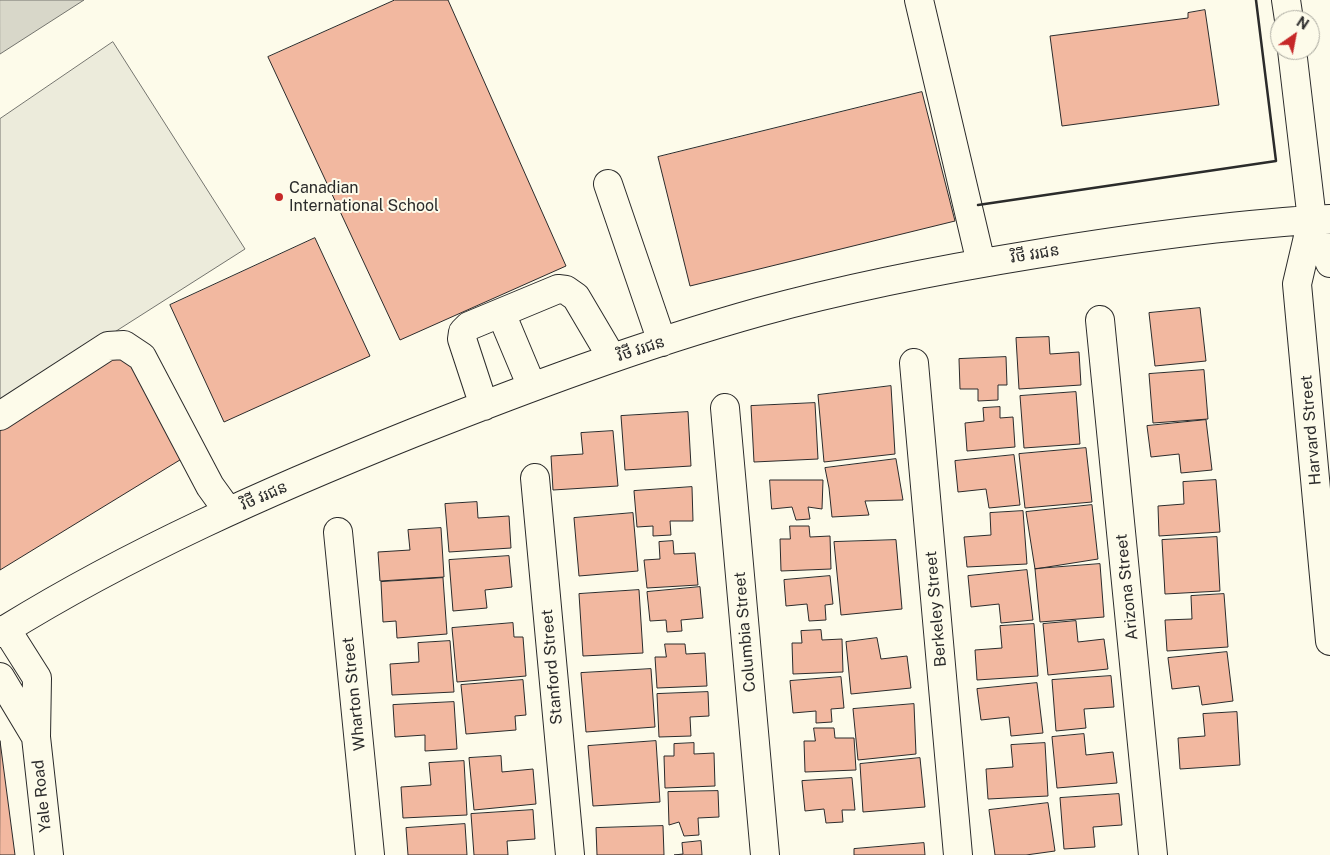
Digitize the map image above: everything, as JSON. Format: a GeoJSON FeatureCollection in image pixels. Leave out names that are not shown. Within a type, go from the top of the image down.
{"type":"FeatureCollection","features":[{"type":"Feature","properties":{"kind":"street"},"geometry":{"type":"LineString","coordinates":[[919,0],[981,263]]}},
{"type":"Feature","properties":{"kind":"street","name":"Harvard Street"},"geometry":{"type":"LineString","coordinates":[[1294,60],[1330,263]]}},
{"type":"Feature","properties":{"kind":"street"},"geometry":{"type":"LineString","coordinates":[[608,184],[662,342]]}},
{"type":"Feature","properties":{"kind":"street","name":"វិថី វរជន"},"geometry":{"type":"LineString","coordinates":[[3,631],[128,561],[228,512],[361,454],[532,387],[662,342],[758,312],[867,286],[981,263],[1114,241],[1224,227],[1321,219]]}},
{"type":"Feature","properties":{"kind":"street","name":"Harvard Street"},"geometry":{"type":"LineString","coordinates":[[1321,219],[1297,284],[1326,564],[1330,641]]}},
{"type":"Feature","properties":{"kind":"street"},"geometry":{"type":"LineString","coordinates":[[484,406],[462,340],[463,332],[469,326],[558,289],[566,290],[576,297],[612,358]]}},
{"type":"Feature","properties":{"kind":"street"},"geometry":{"type":"LineString","coordinates":[[501,313],[532,387]]}},
{"type":"Feature","properties":{"kind":"street","name":"Arizona Street"},"geometry":{"type":"LineString","coordinates":[[1100,320],[1153,855]]}},
{"type":"Feature","properties":{"kind":"street"},"geometry":{"type":"LineString","coordinates":[[0,416],[108,346],[124,346],[142,356],[210,486],[228,512]]}},
{"type":"Feature","properties":{"kind":"street","name":"Berkeley Street"},"geometry":{"type":"LineString","coordinates":[[914,363],[958,855]]}},
{"type":"Feature","properties":{"kind":"street","name":"Columbia Street"},"geometry":{"type":"LineString","coordinates":[[725,408],[765,855]]}},
{"type":"Feature","properties":{"kind":"street","name":"Stanford Street"},"geometry":{"type":"LineString","coordinates":[[535,478],[570,855]]}},
{"type":"Feature","properties":{"kind":"street","name":"Wharton Street"},"geometry":{"type":"LineString","coordinates":[[338,532],[370,855]]}},
{"type":"Feature","properties":{"kind":"street","name":"Yale Road"},"geometry":{"type":"LineString","coordinates":[[3,631],[37,678],[36,737],[49,855]]}},
{"type":"Feature","properties":{"kind":"street","name":"Yale Road"},"geometry":{"type":"LineString","coordinates":[[0,676],[36,737]]}},
{"type":"Feature","properties":{"kind":"shaded area"},"geometry":{"type":"Polygon","coordinates":[[[0,0],[84,0],[0,54],[0,0]]]}},
{"type":"Feature","properties":{"kind":"shaded area"},"geometry":{"type":"Polygon","coordinates":[[[113,42],[245,249],[0,405],[0,119],[113,42]]]}},
{"type":"Feature","properties":{"kind":"building"},"geometry":{"type":"Polygon","coordinates":[[[395,0],[448,0],[566,266],[400,340],[268,57],[395,0]]]}},
{"type":"Feature","properties":{"kind":"building"},"geometry":{"type":"Polygon","coordinates":[[[1205,10],[1219,105],[1062,126],[1050,36],[1188,18],[1188,13],[1205,10]]]}},
{"type":"Feature","properties":{"kind":"building"},"geometry":{"type":"Polygon","coordinates":[[[922,92],[955,221],[690,286],[658,157],[922,92]]]}},
{"type":"Feature","properties":{"kind":"building"},"geometry":{"type":"Polygon","coordinates":[[[315,238],[370,356],[224,422],[170,305],[315,238]]]}},
{"type":"Feature","properties":{"kind":"building"},"geometry":{"type":"Polygon","coordinates":[[[1200,308],[1206,361],[1155,366],[1149,313],[1200,308]]]}},
{"type":"Feature","properties":{"kind":"building"},"geometry":{"type":"Polygon","coordinates":[[[1049,337],[1050,354],[1079,352],[1081,385],[1019,389],[1016,338],[1049,337]]]}},
{"type":"Feature","properties":{"kind":"building"},"geometry":{"type":"Polygon","coordinates":[[[123,351],[188,455],[0,570],[0,426],[123,351]]]}},
{"type":"Feature","properties":{"kind":"building"},"geometry":{"type":"Polygon","coordinates":[[[1006,357],[1007,385],[998,385],[998,400],[978,401],[978,389],[960,389],[959,359],[1006,357]]]}},
{"type":"Feature","properties":{"kind":"building"},"geometry":{"type":"Polygon","coordinates":[[[1204,370],[1208,419],[1153,423],[1149,374],[1204,370]]]}},
{"type":"Feature","properties":{"kind":"building"},"geometry":{"type":"Polygon","coordinates":[[[891,386],[895,454],[824,462],[818,395],[891,386]]]}},
{"type":"Feature","properties":{"kind":"building"},"geometry":{"type":"Polygon","coordinates":[[[1076,392],[1080,444],[1024,448],[1020,396],[1076,392]]]}},
{"type":"Feature","properties":{"kind":"building"},"geometry":{"type":"Polygon","coordinates":[[[815,403],[818,459],[754,462],[751,406],[815,403]]]}},
{"type":"Feature","properties":{"kind":"building"},"geometry":{"type":"Polygon","coordinates":[[[1000,407],[1000,418],[1013,417],[1015,447],[967,451],[965,423],[984,421],[983,408],[1000,407]]]}},
{"type":"Feature","properties":{"kind":"building"},"geometry":{"type":"Polygon","coordinates":[[[688,412],[691,466],[625,470],[621,416],[688,412]]]}},
{"type":"Feature","properties":{"kind":"building"},"geometry":{"type":"Polygon","coordinates":[[[1206,420],[1212,470],[1181,473],[1179,454],[1151,457],[1147,426],[1206,420]]]}},
{"type":"Feature","properties":{"kind":"building"},"geometry":{"type":"Polygon","coordinates":[[[613,431],[618,486],[553,490],[551,456],[583,454],[581,433],[613,431]]]}},
{"type":"Feature","properties":{"kind":"building"},"geometry":{"type":"Polygon","coordinates":[[[1086,448],[1092,502],[1025,508],[1019,454],[1086,448]]]}},
{"type":"Feature","properties":{"kind":"building"},"geometry":{"type":"Polygon","coordinates":[[[1014,455],[1020,505],[989,508],[986,489],[958,492],[955,461],[1014,455]]]}},
{"type":"Feature","properties":{"kind":"building"},"geometry":{"type":"Polygon","coordinates":[[[896,459],[903,500],[865,501],[869,515],[832,517],[825,468],[896,459]]]}},
{"type":"Feature","properties":{"kind":"building"},"geometry":{"type":"Polygon","coordinates":[[[770,480],[823,480],[822,509],[808,507],[810,519],[796,520],[792,507],[772,509],[770,480]]]}},
{"type":"Feature","properties":{"kind":"building"},"geometry":{"type":"Polygon","coordinates":[[[1216,480],[1220,532],[1159,536],[1158,506],[1184,504],[1183,482],[1216,480]]]}},
{"type":"Feature","properties":{"kind":"building"},"geometry":{"type":"Polygon","coordinates":[[[692,487],[693,521],[670,521],[671,535],[653,536],[653,526],[637,527],[634,491],[692,487]]]}},
{"type":"Feature","properties":{"kind":"building"},"geometry":{"type":"Polygon","coordinates":[[[477,502],[478,518],[509,516],[511,548],[449,552],[445,504],[477,502]]]}},
{"type":"Feature","properties":{"kind":"building"},"geometry":{"type":"Polygon","coordinates":[[[1092,505],[1098,559],[1035,569],[1026,512],[1092,505]]]}},
{"type":"Feature","properties":{"kind":"building"},"geometry":{"type":"Polygon","coordinates":[[[1023,511],[1027,564],[967,567],[964,537],[991,535],[990,513],[1023,511]]]}},
{"type":"Feature","properties":{"kind":"building"},"geometry":{"type":"Polygon","coordinates":[[[633,513],[638,571],[579,576],[574,518],[633,513]]]}},
{"type":"Feature","properties":{"kind":"building"},"geometry":{"type":"Polygon","coordinates":[[[790,526],[809,526],[810,537],[830,536],[831,569],[781,571],[780,539],[790,539],[790,526]]]}},
{"type":"Feature","properties":{"kind":"building"},"geometry":{"type":"Polygon","coordinates":[[[441,528],[444,577],[380,581],[378,552],[410,550],[408,530],[441,528]]]}},
{"type":"Feature","properties":{"kind":"building"},"geometry":{"type":"Polygon","coordinates":[[[1217,537],[1220,591],[1165,594],[1162,540],[1217,537]]]}},
{"type":"Feature","properties":{"kind":"building"},"geometry":{"type":"Polygon","coordinates":[[[896,540],[902,609],[841,615],[834,542],[896,540]]]}},
{"type":"Feature","properties":{"kind":"building"},"geometry":{"type":"Polygon","coordinates":[[[673,541],[674,554],[695,553],[698,585],[647,588],[644,560],[660,559],[659,542],[673,541]]]}},
{"type":"Feature","properties":{"kind":"building"},"geometry":{"type":"Polygon","coordinates":[[[509,556],[512,587],[485,590],[487,608],[453,611],[449,560],[509,556]]]}},
{"type":"Feature","properties":{"kind":"building"},"geometry":{"type":"Polygon","coordinates":[[[1100,564],[1104,617],[1040,622],[1035,569],[1100,564]]]}},
{"type":"Feature","properties":{"kind":"building"},"geometry":{"type":"Polygon","coordinates":[[[1027,570],[1033,620],[1001,623],[999,604],[971,607],[968,576],[1027,570]]]}},
{"type":"Feature","properties":{"kind":"building"},"geometry":{"type":"Polygon","coordinates":[[[830,576],[833,604],[825,605],[826,620],[809,621],[807,604],[786,606],[784,580],[830,576]]]}},
{"type":"Feature","properties":{"kind":"building"},"geometry":{"type":"Polygon","coordinates":[[[443,578],[447,634],[397,638],[396,621],[383,622],[381,582],[443,578]]]}},
{"type":"Feature","properties":{"kind":"building"},"geometry":{"type":"Polygon","coordinates":[[[700,587],[703,618],[681,620],[682,631],[667,632],[666,620],[650,621],[647,592],[700,587]]]}},
{"type":"Feature","properties":{"kind":"building"},"geometry":{"type":"Polygon","coordinates":[[[639,590],[643,653],[583,656],[579,594],[639,590]]]}},
{"type":"Feature","properties":{"kind":"building"},"geometry":{"type":"Polygon","coordinates":[[[1224,594],[1228,647],[1167,651],[1165,620],[1192,619],[1191,596],[1224,594]]]}},
{"type":"Feature","properties":{"kind":"building"},"geometry":{"type":"Polygon","coordinates":[[[1076,621],[1078,642],[1104,639],[1108,669],[1048,675],[1043,624],[1076,621]]]}},
{"type":"Feature","properties":{"kind":"building"},"geometry":{"type":"Polygon","coordinates":[[[513,623],[514,637],[523,637],[526,676],[457,682],[452,628],[513,623]]]}},
{"type":"Feature","properties":{"kind":"building"},"geometry":{"type":"Polygon","coordinates":[[[1034,624],[1038,676],[977,680],[975,650],[1002,648],[1000,626],[1034,624]]]}},
{"type":"Feature","properties":{"kind":"building"},"geometry":{"type":"Polygon","coordinates":[[[821,630],[822,640],[842,639],[843,672],[793,674],[792,643],[802,643],[801,631],[821,630]]]}},
{"type":"Feature","properties":{"kind":"building"},"geometry":{"type":"Polygon","coordinates":[[[877,638],[881,659],[907,656],[911,688],[851,694],[846,642],[877,638]]]}},
{"type":"Feature","properties":{"kind":"building"},"geometry":{"type":"Polygon","coordinates":[[[450,641],[454,692],[392,695],[390,664],[419,662],[418,643],[450,641]]]}},
{"type":"Feature","properties":{"kind":"building"},"geometry":{"type":"Polygon","coordinates":[[[665,644],[685,644],[686,654],[705,653],[707,686],[657,688],[655,657],[666,657],[665,644]]]}},
{"type":"Feature","properties":{"kind":"building"},"geometry":{"type":"Polygon","coordinates":[[[1227,652],[1233,701],[1202,705],[1199,686],[1172,689],[1168,658],[1227,652]]]}},
{"type":"Feature","properties":{"kind":"building"},"geometry":{"type":"Polygon","coordinates":[[[651,669],[655,727],[586,732],[581,673],[651,669]]]}},
{"type":"Feature","properties":{"kind":"building"},"geometry":{"type":"Polygon","coordinates":[[[1111,676],[1114,707],[1084,709],[1086,728],[1056,731],[1052,680],[1111,676]]]}},
{"type":"Feature","properties":{"kind":"building"},"geometry":{"type":"Polygon","coordinates":[[[841,677],[844,708],[831,709],[832,722],[816,723],[816,711],[793,713],[790,681],[841,677]]]}},
{"type":"Feature","properties":{"kind":"building"},"geometry":{"type":"Polygon","coordinates":[[[523,680],[526,715],[515,716],[516,730],[466,734],[461,685],[523,680]]]}},
{"type":"Feature","properties":{"kind":"building"},"geometry":{"type":"Polygon","coordinates":[[[1037,683],[1043,733],[1011,736],[1009,717],[981,720],[977,689],[1037,683]]]}},
{"type":"Feature","properties":{"kind":"building"},"geometry":{"type":"Polygon","coordinates":[[[708,692],[709,716],[690,717],[691,736],[659,737],[657,694],[708,692]]]}},
{"type":"Feature","properties":{"kind":"building"},"geometry":{"type":"Polygon","coordinates":[[[454,702],[457,749],[425,751],[425,735],[395,737],[393,705],[454,702]]]}},
{"type":"Feature","properties":{"kind":"building"},"geometry":{"type":"Polygon","coordinates":[[[914,704],[916,754],[858,760],[853,709],[914,704]]]}},
{"type":"Feature","properties":{"kind":"building"},"geometry":{"type":"Polygon","coordinates":[[[1237,712],[1240,765],[1180,769],[1178,738],[1205,736],[1203,714],[1237,712]]]}},
{"type":"Feature","properties":{"kind":"building"},"geometry":{"type":"Polygon","coordinates":[[[814,728],[834,728],[835,738],[854,738],[856,770],[805,772],[804,741],[815,741],[814,728]]]}},
{"type":"Feature","properties":{"kind":"building"},"geometry":{"type":"Polygon","coordinates":[[[1084,734],[1086,755],[1113,752],[1117,783],[1057,788],[1052,737],[1084,734]]]}},
{"type":"Feature","properties":{"kind":"building"},"geometry":{"type":"Polygon","coordinates":[[[0,741],[15,855],[0,855],[0,741]]]}},
{"type":"Feature","properties":{"kind":"building"},"geometry":{"type":"Polygon","coordinates":[[[656,741],[660,802],[593,806],[588,746],[656,741]]]}},
{"type":"Feature","properties":{"kind":"building"},"geometry":{"type":"Polygon","coordinates":[[[694,743],[694,754],[714,753],[715,786],[665,788],[664,756],[674,756],[674,744],[694,743]]]}},
{"type":"Feature","properties":{"kind":"building"},"geometry":{"type":"Polygon","coordinates":[[[1045,743],[1048,796],[988,799],[986,769],[1013,767],[1011,745],[1045,743]]]}},
{"type":"Feature","properties":{"kind":"building"},"geometry":{"type":"Polygon","coordinates":[[[501,756],[502,772],[533,769],[536,804],[474,810],[469,758],[501,756]]]}},
{"type":"Feature","properties":{"kind":"building"},"geometry":{"type":"Polygon","coordinates":[[[920,758],[925,807],[863,812],[860,764],[920,758]]]}},
{"type":"Feature","properties":{"kind":"building"},"geometry":{"type":"Polygon","coordinates":[[[464,761],[467,815],[403,818],[401,787],[431,785],[429,763],[464,761]]]}},
{"type":"Feature","properties":{"kind":"building"},"geometry":{"type":"Polygon","coordinates":[[[852,778],[855,810],[842,810],[843,822],[826,823],[824,809],[805,811],[802,781],[852,778]]]}},
{"type":"Feature","properties":{"kind":"building"},"geometry":{"type":"Polygon","coordinates":[[[718,791],[719,817],[698,818],[699,835],[684,836],[679,822],[669,825],[668,792],[718,791]]]}},
{"type":"Feature","properties":{"kind":"building"},"geometry":{"type":"Polygon","coordinates":[[[1119,794],[1122,825],[1093,827],[1095,847],[1064,849],[1060,798],[1119,794]]]}},
{"type":"Feature","properties":{"kind":"building"},"geometry":{"type":"Polygon","coordinates":[[[1048,803],[1055,851],[1026,855],[995,855],[989,810],[1048,803]]]}},
{"type":"Feature","properties":{"kind":"building"},"geometry":{"type":"Polygon","coordinates":[[[533,810],[535,839],[507,841],[508,855],[474,855],[471,814],[533,810]]]}},
{"type":"Feature","properties":{"kind":"building"},"geometry":{"type":"Polygon","coordinates":[[[465,824],[467,855],[408,855],[406,828],[465,824]]]}},
{"type":"Feature","properties":{"kind":"building"},"geometry":{"type":"Polygon","coordinates":[[[663,826],[664,855],[597,855],[596,828],[663,826]]]}},
{"type":"Feature","properties":{"kind":"building"},"geometry":{"type":"Polygon","coordinates":[[[701,841],[702,855],[674,855],[683,854],[682,843],[701,841]]]}},
{"type":"Feature","properties":{"kind":"building"},"geometry":{"type":"Polygon","coordinates":[[[924,843],[925,855],[854,855],[854,849],[924,843]]]}},
{"type":"Feature","properties":{"kind":"wall"},"geometry":{"type":"LineString","coordinates":[[978,205],[1276,161],[1256,0]]}},
{"type":"Feature","properties":{"kind":"place","name":"Canadian International School"},"geometry":{"type":"Point","coordinates":[279,197]}}]}
